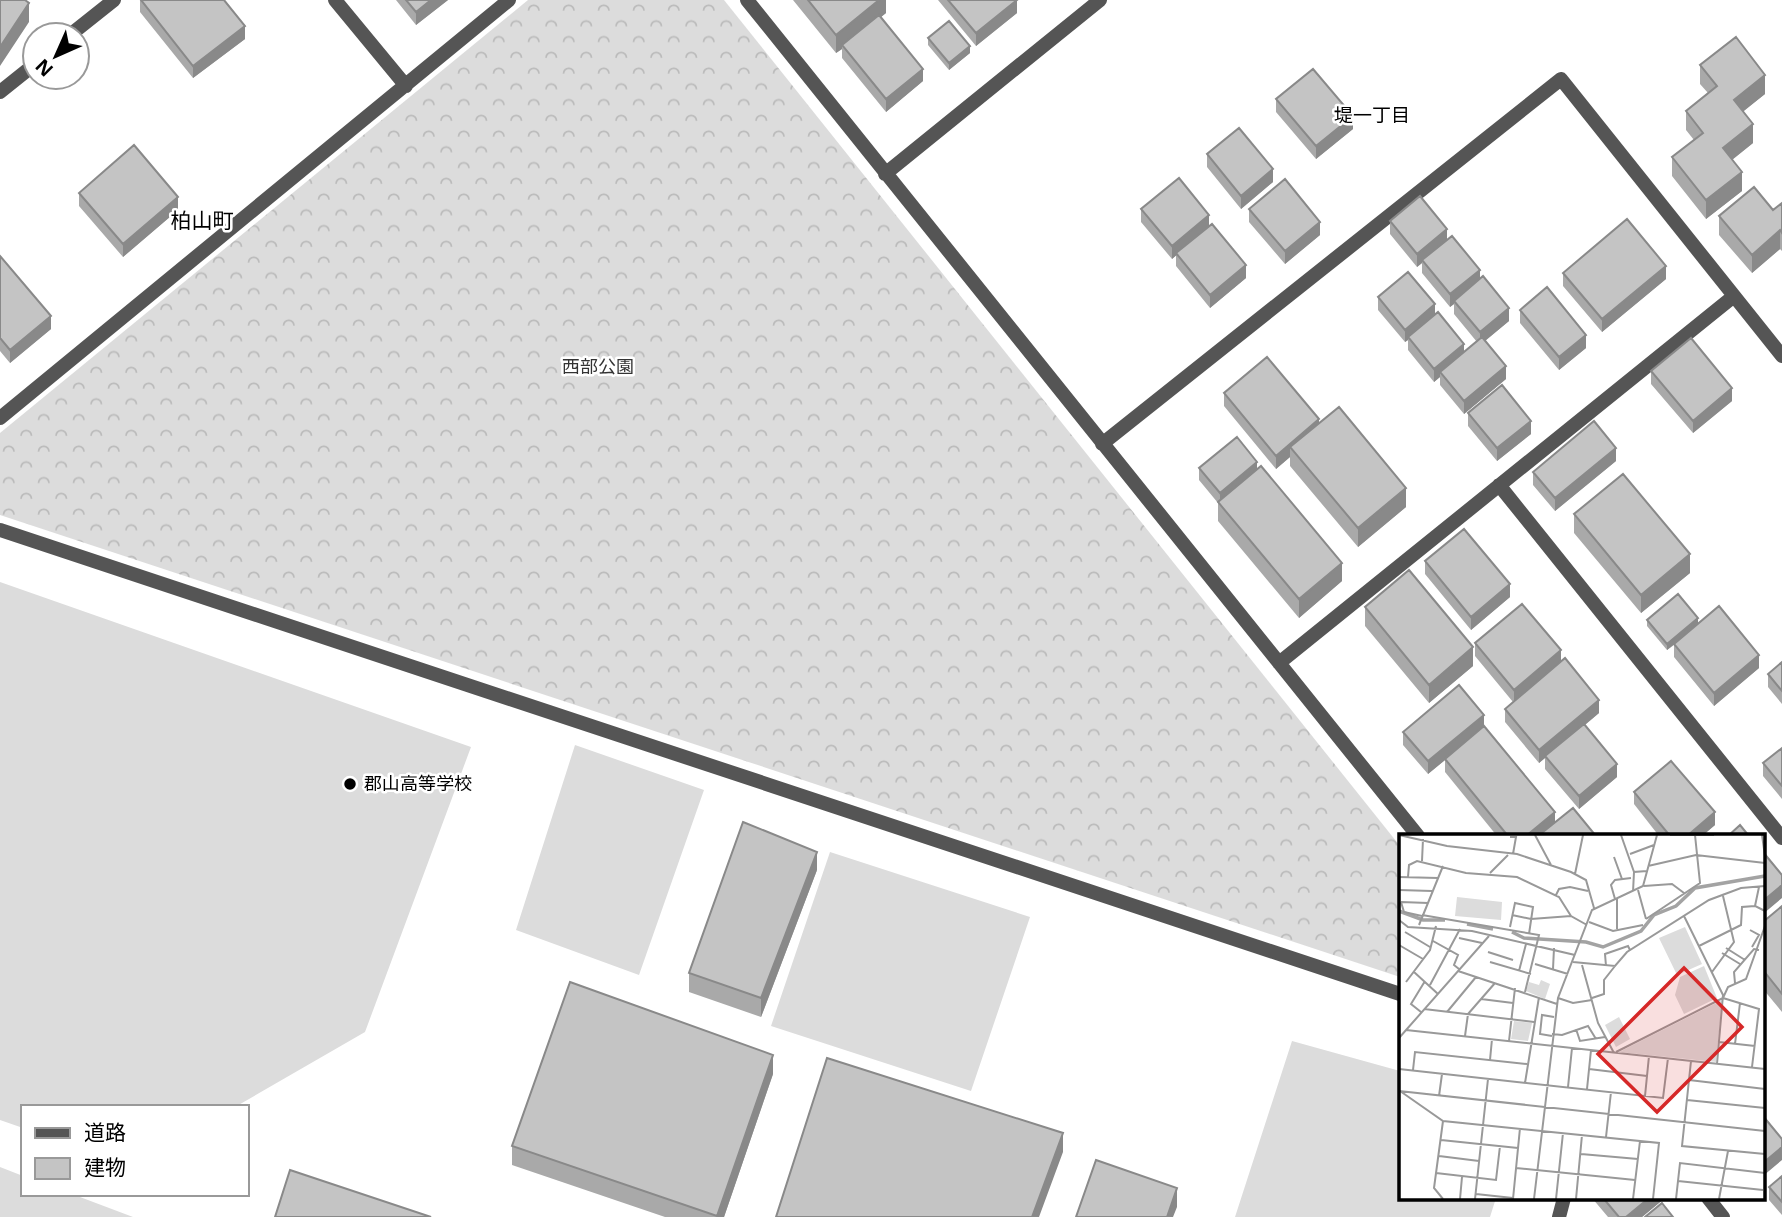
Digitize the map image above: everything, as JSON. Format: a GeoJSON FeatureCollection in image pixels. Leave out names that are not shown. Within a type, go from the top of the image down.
{"type":"FeatureCollection","features":[{"type":"Feature","properties":{"kind":"street"},"geometry":{"type":"LineString","coordinates":[[88,21],[114,0]]}},
{"type":"Feature","properties":{"kind":"street"},"geometry":{"type":"LineString","coordinates":[[335,0],[406,86]]}},
{"type":"Feature","properties":{"kind":"street"},"geometry":{"type":"LineString","coordinates":[[0,418],[509,0]]}},
{"type":"Feature","properties":{"kind":"street"},"geometry":{"type":"LineString","coordinates":[[747,0],[1417,834]]}},
{"type":"Feature","properties":{"kind":"street"},"geometry":{"type":"LineString","coordinates":[[885,174],[1100,0]]}},
{"type":"Feature","properties":{"kind":"street"},"geometry":{"type":"LineString","coordinates":[[0,92],[21,75]]}},
{"type":"Feature","properties":{"kind":"street"},"geometry":{"type":"LineString","coordinates":[[1102,444],[1561,79],[1782,356]]}},
{"type":"Feature","properties":{"kind":"street"},"geometry":{"type":"LineString","coordinates":[[1279,663],[1734,296]]}},
{"type":"Feature","properties":{"kind":"street"},"geometry":{"type":"LineString","coordinates":[[1499,485],[1782,838]]}},
{"type":"Feature","properties":{"kind":"street"},"geometry":{"type":"LineString","coordinates":[[0,530],[1399,993]]}},
{"type":"Feature","properties":{"kind":"street"},"geometry":{"type":"LineString","coordinates":[[1559,1217],[1563,1200]]}},
{"type":"Feature","properties":{"kind":"street"},"geometry":{"type":"LineString","coordinates":[[1710,1200],[1723,1217]]}},
{"type":"Feature","properties":{"kind":"green space","name":"西部公園"},"geometry":{"type":"Polygon","coordinates":[[[528,0],[724,0],[1399,845],[1399,977],[0,515],[0,433],[528,0]]]}},
{"type":"Feature","properties":{"kind":"green space"},"geometry":{"type":"Polygon","coordinates":[[[0,582],[471,747],[365,1032],[238,1105],[21,1105],[21,1127],[0,1120],[0,582]]]}},
{"type":"Feature","properties":{"kind":"green space"},"geometry":{"type":"Polygon","coordinates":[[[575,745],[704,790],[639,975],[516,930],[575,745]]]}},
{"type":"Feature","properties":{"kind":"green space"},"geometry":{"type":"Polygon","coordinates":[[[830,852],[1030,917],[971,1091],[771,1026],[830,852]]]}},
{"type":"Feature","properties":{"kind":"green space"},"geometry":{"type":"Polygon","coordinates":[[[1292,1041],[1399,1071],[1399,1200],[1495,1200],[1490,1217],[1235,1217],[1292,1041]]]}},
{"type":"Feature","properties":{"kind":"green space"},"geometry":{"type":"Polygon","coordinates":[[[0,1167],[21,1175],[21,1196],[77,1196],[133,1217],[0,1217],[0,1167]]]}},
{"type":"Feature","properties":{"kind":"building"},"geometry":{"type":"Polygon","coordinates":[[[0,0],[25,0],[29,3],[0,47],[0,0]]]}},
{"type":"Feature","properties":{"kind":"building"},"geometry":{"type":"Polygon","coordinates":[[[141,0],[224,0],[245,26],[193,66],[141,0]]]}},
{"type":"Feature","properties":{"kind":"building"},"geometry":{"type":"Polygon","coordinates":[[[406,0],[431,0],[416,12],[406,0]]]}},
{"type":"Feature","properties":{"kind":"building"},"geometry":{"type":"Polygon","coordinates":[[[808,0],[879,0],[836,35],[808,0]]]}},
{"type":"Feature","properties":{"kind":"building"},"geometry":{"type":"Polygon","coordinates":[[[948,0],[1017,0],[976,33],[948,0]]]}},
{"type":"Feature","properties":{"kind":"building"},"geometry":{"type":"Polygon","coordinates":[[[879,15],[923,69],[886,99],[842,45],[879,15]]]}},
{"type":"Feature","properties":{"kind":"building"},"geometry":{"type":"Polygon","coordinates":[[[949,21],[970,46],[949,63],[928,38],[949,21]]]}},
{"type":"Feature","properties":{"kind":"building"},"geometry":{"type":"Polygon","coordinates":[[[1736,37],[1765,75],[1734,100],[1753,124],[1723,148],[1742,172],[1706,200],[1672,157],[1703,133],[1686,111],[1717,86],[1700,65],[1736,37]]]}},
{"type":"Feature","properties":{"kind":"building"},"geometry":{"type":"Polygon","coordinates":[[[1313,69],[1353,116],[1316,146],[1276,99],[1313,69]]]}},
{"type":"Feature","properties":{"kind":"building"},"geometry":{"type":"Polygon","coordinates":[[[1239,128],[1273,169],[1241,196],[1207,154],[1239,128]]]}},
{"type":"Feature","properties":{"kind":"building"},"geometry":{"type":"Polygon","coordinates":[[[134,145],[178,197],[123,244],[79,193],[134,145]]]}},
{"type":"Feature","properties":{"kind":"building"},"geometry":{"type":"Polygon","coordinates":[[[1179,178],[1209,215],[1172,246],[1141,209],[1179,178]]]}},
{"type":"Feature","properties":{"kind":"building"},"geometry":{"type":"Polygon","coordinates":[[[1285,179],[1320,222],[1285,251],[1249,209],[1285,179]]]}},
{"type":"Feature","properties":{"kind":"building"},"geometry":{"type":"Polygon","coordinates":[[[1754,187],[1773,210],[1782,203],[1782,233],[1780,230],[1752,255],[1719,216],[1754,187]]]}},
{"type":"Feature","properties":{"kind":"building"},"geometry":{"type":"Polygon","coordinates":[[[1420,196],[1447,229],[1417,254],[1390,221],[1420,196]]]}},
{"type":"Feature","properties":{"kind":"building"},"geometry":{"type":"Polygon","coordinates":[[[1627,219],[1666,266],[1602,319],[1563,273],[1627,219]]]}},
{"type":"Feature","properties":{"kind":"building"},"geometry":{"type":"Polygon","coordinates":[[[1212,224],[1246,265],[1210,295],[1176,253],[1212,224]]]}},
{"type":"Feature","properties":{"kind":"building"},"geometry":{"type":"Polygon","coordinates":[[[1452,236],[1480,270],[1450,294],[1422,260],[1452,236]]]}},
{"type":"Feature","properties":{"kind":"building"},"geometry":{"type":"Polygon","coordinates":[[[0,256],[51,316],[10,350],[0,338],[0,256]]]}},
{"type":"Feature","properties":{"kind":"building"},"geometry":{"type":"Polygon","coordinates":[[[1408,272],[1435,304],[1405,330],[1378,297],[1408,272]]]}},
{"type":"Feature","properties":{"kind":"building"},"geometry":{"type":"Polygon","coordinates":[[[1483,276],[1509,308],[1480,332],[1454,301],[1483,276]]]}},
{"type":"Feature","properties":{"kind":"building"},"geometry":{"type":"Polygon","coordinates":[[[1547,287],[1586,335],[1559,357],[1520,310],[1547,287]]]}},
{"type":"Feature","properties":{"kind":"building"},"geometry":{"type":"Polygon","coordinates":[[[1438,312],[1464,344],[1434,369],[1408,337],[1438,312]]]}},
{"type":"Feature","properties":{"kind":"building"},"geometry":{"type":"Polygon","coordinates":[[[1482,337],[1506,366],[1464,401],[1440,372],[1482,337]]]}},
{"type":"Feature","properties":{"kind":"building"},"geometry":{"type":"Polygon","coordinates":[[[1691,338],[1732,388],[1693,421],[1651,371],[1691,338]]]}},
{"type":"Feature","properties":{"kind":"building"},"geometry":{"type":"Polygon","coordinates":[[[1267,357],[1319,419],[1276,456],[1224,393],[1267,357]]]}},
{"type":"Feature","properties":{"kind":"building"},"geometry":{"type":"Polygon","coordinates":[[[1502,385],[1531,421],[1497,448],[1468,413],[1502,385]]]}},
{"type":"Feature","properties":{"kind":"building"},"geometry":{"type":"Polygon","coordinates":[[[1339,407],[1406,488],[1358,528],[1290,447],[1339,407]]]}},
{"type":"Feature","properties":{"kind":"building"},"geometry":{"type":"Polygon","coordinates":[[[1594,421],[1616,448],[1555,498],[1533,472],[1594,421]]]}},
{"type":"Feature","properties":{"kind":"building"},"geometry":{"type":"Polygon","coordinates":[[[1237,437],[1257,462],[1220,493],[1199,468],[1237,437]]]}},
{"type":"Feature","properties":{"kind":"building"},"geometry":{"type":"Polygon","coordinates":[[[1261,466],[1342,563],[1299,599],[1218,502],[1261,466]]]}},
{"type":"Feature","properties":{"kind":"building"},"geometry":{"type":"Polygon","coordinates":[[[1623,474],[1690,554],[1641,595],[1574,514],[1623,474]]]}},
{"type":"Feature","properties":{"kind":"building"},"geometry":{"type":"Polygon","coordinates":[[[1464,529],[1510,584],[1471,617],[1425,561],[1464,529]]]}},
{"type":"Feature","properties":{"kind":"building"},"geometry":{"type":"Polygon","coordinates":[[[1409,570],[1473,647],[1429,685],[1365,607],[1409,570]]]}},
{"type":"Feature","properties":{"kind":"building"},"geometry":{"type":"Polygon","coordinates":[[[1678,594],[1698,618],[1667,644],[1647,620],[1678,594]]]}},
{"type":"Feature","properties":{"kind":"building"},"geometry":{"type":"Polygon","coordinates":[[[1522,604],[1561,650],[1514,690],[1475,643],[1522,604]]]}},
{"type":"Feature","properties":{"kind":"building"},"geometry":{"type":"Polygon","coordinates":[[[1719,606],[1759,655],[1714,693],[1674,644],[1719,606]]]}},
{"type":"Feature","properties":{"kind":"building"},"geometry":{"type":"Polygon","coordinates":[[[1565,658],[1599,700],[1539,750],[1505,709],[1565,658]]]}},
{"type":"Feature","properties":{"kind":"building"},"geometry":{"type":"Polygon","coordinates":[[[1782,662],[1782,691],[1768,674],[1782,662]]]}},
{"type":"Feature","properties":{"kind":"building"},"geometry":{"type":"Polygon","coordinates":[[[1459,685],[1484,715],[1428,761],[1403,732],[1459,685]]]}},
{"type":"Feature","properties":{"kind":"building"},"geometry":{"type":"Polygon","coordinates":[[[1584,724],[1617,764],[1579,796],[1545,756],[1584,724]]]}},
{"type":"Feature","properties":{"kind":"building"},"geometry":{"type":"Polygon","coordinates":[[[1484,726],[1555,812],[1528,834],[1506,834],[1445,759],[1484,726]]]}},
{"type":"Feature","properties":{"kind":"building"},"geometry":{"type":"Polygon","coordinates":[[[1782,748],[1782,786],[1763,763],[1782,748]]]}},
{"type":"Feature","properties":{"kind":"building"},"geometry":{"type":"Polygon","coordinates":[[[1671,761],[1715,812],[1689,834],[1668,834],[1634,792],[1671,761]]]}},
{"type":"Feature","properties":{"kind":"building"},"geometry":{"type":"Polygon","coordinates":[[[1573,808],[1594,834],[1540,834],[1573,808]]]}},
{"type":"Feature","properties":{"kind":"building"},"geometry":{"type":"Polygon","coordinates":[[[743,822],[817,852],[761,998],[689,973],[743,822]]]}},
{"type":"Feature","properties":{"kind":"building"},"geometry":{"type":"Polygon","coordinates":[[[1740,825],[1747,834],[1730,834],[1740,825]]]}},
{"type":"Feature","properties":{"kind":"building"},"geometry":{"type":"Polygon","coordinates":[[[1764,853],[1782,875],[1782,885],[1764,900],[1764,853]]]}},
{"type":"Feature","properties":{"kind":"building"},"geometry":{"type":"Polygon","coordinates":[[[1782,906],[1782,994],[1764,971],[1764,921],[1782,906]]]}},
{"type":"Feature","properties":{"kind":"building"},"geometry":{"type":"Polygon","coordinates":[[[570,982],[773,1055],[717,1216],[512,1146],[570,982]]]}},
{"type":"Feature","properties":{"kind":"building"},"geometry":{"type":"Polygon","coordinates":[[[827,1058],[1063,1133],[1032,1217],[776,1217],[827,1058]]]}},
{"type":"Feature","properties":{"kind":"building"},"geometry":{"type":"Polygon","coordinates":[[[1764,1117],[1782,1139],[1782,1147],[1764,1162],[1764,1117]]]}},
{"type":"Feature","properties":{"kind":"building"},"geometry":{"type":"Polygon","coordinates":[[[1096,1160],[1177,1188],[1167,1217],[1076,1217],[1096,1160]]]}},
{"type":"Feature","properties":{"kind":"building"},"geometry":{"type":"Polygon","coordinates":[[[290,1170],[431,1217],[275,1217],[290,1170]]]}},
{"type":"Feature","properties":{"kind":"building"},"geometry":{"type":"Polygon","coordinates":[[[1782,1176],[1782,1202],[1769,1187],[1782,1176]]]}},
{"type":"Feature","properties":{"kind":"building"},"geometry":{"type":"Polygon","coordinates":[[[1605,1200],[1647,1200],[1626,1217],[1619,1217],[1605,1200]]]}},
{"type":"Feature","properties":{"kind":"building"},"geometry":{"type":"Polygon","coordinates":[[[1662,1203],[1673,1217],[1645,1217],[1662,1203]]]}},
{"type":"Feature","properties":{"kind":"place","name":"郡山高等学校"},"geometry":{"type":"Point","coordinates":[350,784]}},
{"type":"Feature","properties":{"kind":"district","name":"堤一丁目"},"geometry":{"type":"Point","coordinates":[1372,115]}},
{"type":"Feature","properties":{"kind":"district","name":"柏山町"},"geometry":{"type":"Point","coordinates":[202,221]}}]}
